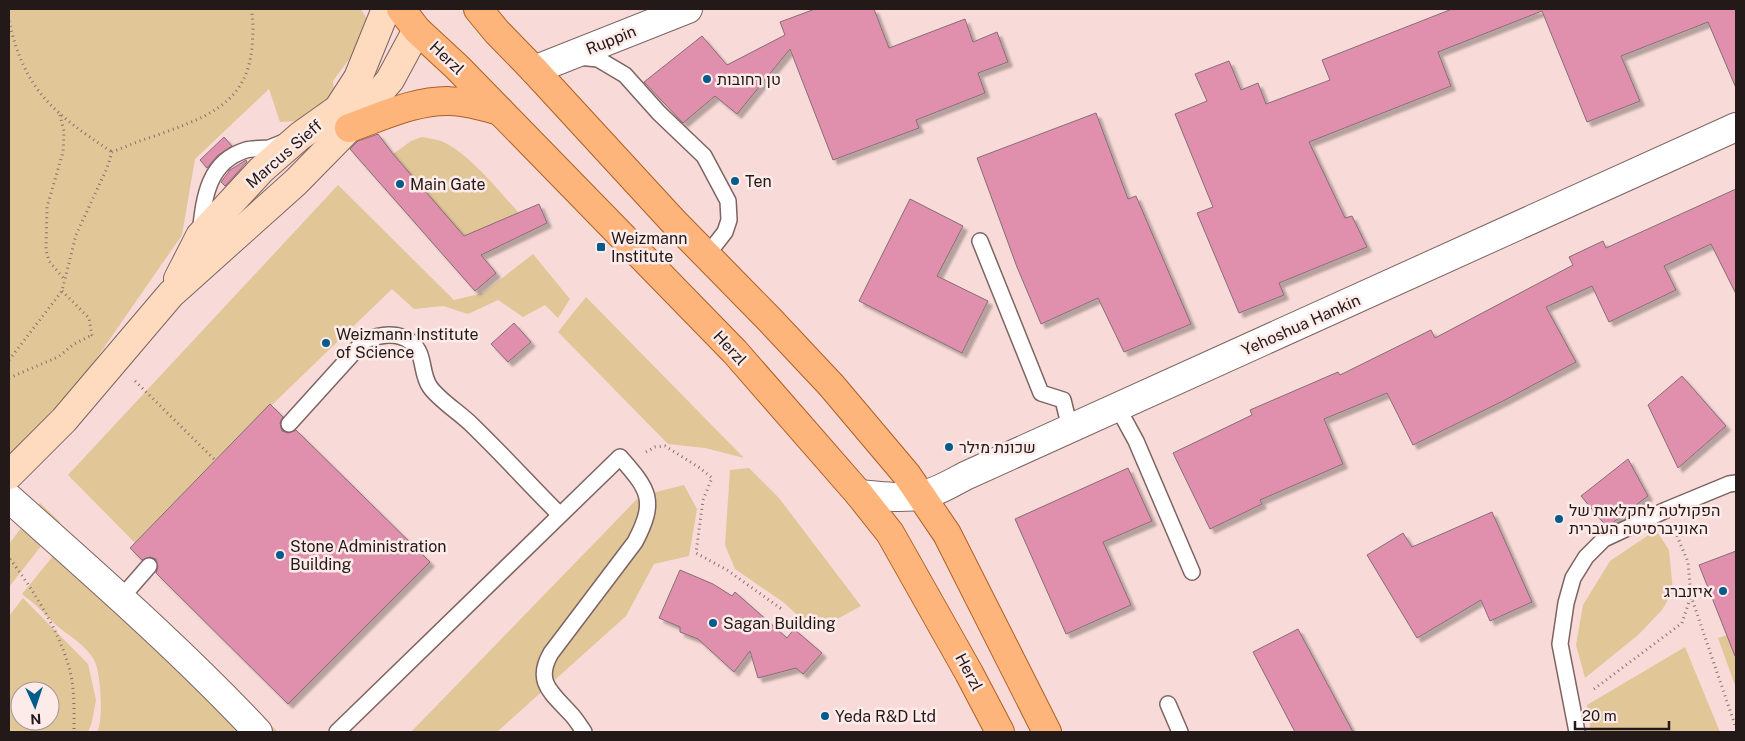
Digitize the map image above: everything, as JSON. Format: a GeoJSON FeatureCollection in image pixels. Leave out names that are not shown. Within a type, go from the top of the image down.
{"type":"FeatureCollection","features":[{"type":"Feature","properties":{"kind":"main road","name":"Herzl"},"geometry":{"type":"LineString","coordinates":[[401,9],[421,19],[457,67],[735,352],[859,494],[890,533],[1000,732]]}},
{"type":"Feature","properties":{"kind":"main road"},"geometry":{"type":"LineString","coordinates":[[478,9],[497,32],[672,220],[831,385],[922,495],[947,534],[1047,732]]}},
{"type":"Feature","properties":{"kind":"main road"},"geometry":{"type":"LineString","coordinates":[[348,128],[408,107],[431,102],[466,102],[500,111]]}},
{"type":"Feature","properties":{"kind":"street","name":"Marcus Sieff"},"geometry":{"type":"LineString","coordinates":[[171,294],[200,236],[261,170],[300,136],[338,109],[358,78],[386,9]]}},
{"type":"Feature","properties":{"kind":"street","name":"Ruppin"},"geometry":{"type":"LineString","coordinates":[[534,70],[688,9]]}},
{"type":"Feature","properties":{"kind":"street","name":"Marcus Sieff"},"geometry":{"type":"LineString","coordinates":[[9,475],[64,420],[171,294],[296,182],[348,128],[390,80],[421,19]]}},
{"type":"Feature","properties":{"kind":"street","name":"Yehoshua Hankin"},"geometry":{"type":"LineString","coordinates":[[859,494],[889,497],[922,495],[935,491],[1070,428],[1118,408],[1736,127]]}},
{"type":"Feature","properties":{"kind":"street"},"geometry":{"type":"LineString","coordinates":[[9,498],[121,598],[258,732]]}},
{"type":"Feature","properties":{"kind":"lane"},"geometry":{"type":"LineString","coordinates":[[572,56],[598,59],[624,75],[658,113],[704,156],[728,201],[729,220],[725,232],[707,255]]}},
{"type":"Feature","properties":{"kind":"lane"},"geometry":{"type":"LineString","coordinates":[[980,241],[1041,393],[1063,400],[1070,428]]}},
{"type":"Feature","properties":{"kind":"lane"},"geometry":{"type":"LineString","coordinates":[[289,424],[364,340],[381,334],[394,335],[410,341],[419,350],[426,380],[431,388],[471,424],[560,515]]}},
{"type":"Feature","properties":{"kind":"lane"},"geometry":{"type":"LineString","coordinates":[[1118,408],[1136,441],[1192,572]]}},
{"type":"Feature","properties":{"kind":"lane"},"geometry":{"type":"LineString","coordinates":[[337,732],[560,515],[623,460],[642,485],[648,499],[648,512],[643,527],[635,542],[551,653],[545,664],[544,678],[548,690],[572,715],[584,732]]}},
{"type":"Feature","properties":{"kind":"lane"},"geometry":{"type":"LineString","coordinates":[[1578,732],[1560,644],[1566,603],[1573,578],[1586,557],[1604,539],[1666,510],[1729,484],[1736,483]]}},
{"type":"Feature","properties":{"kind":"lane"},"geometry":{"type":"LineString","coordinates":[[121,598],[149,566]]}},
{"type":"Feature","properties":{"kind":"lane"},"geometry":{"type":"LineString","coordinates":[[1168,704],[1180,732]]}},
{"type":"Feature","properties":{"kind":"path"},"geometry":{"type":"LineString","coordinates":[[112,152],[171,131],[216,110],[234,94],[246,74],[252,51],[254,21],[251,9]]}},
{"type":"Feature","properties":{"kind":"path"},"geometry":{"type":"LineString","coordinates":[[9,21],[18,54],[28,74],[44,98],[60,116],[112,152]]}},
{"type":"Feature","properties":{"kind":"path"},"geometry":{"type":"LineString","coordinates":[[60,116],[64,131],[62,152],[47,207],[46,250],[49,262],[65,280]]}},
{"type":"Feature","properties":{"kind":"path"},"geometry":{"type":"LineString","coordinates":[[9,360],[62,291],[76,235],[107,168],[112,152]]}},
{"type":"Feature","properties":{"kind":"path"},"geometry":{"type":"LineString","coordinates":[[62,291],[89,318],[92,335],[215,460]]}},
{"type":"Feature","properties":{"kind":"path"},"geometry":{"type":"LineString","coordinates":[[9,378],[58,358],[74,344],[92,335]]}},
{"type":"Feature","properties":{"kind":"path"},"geometry":{"type":"LineString","coordinates":[[623,460],[655,446],[665,446],[700,468],[712,478],[703,500],[696,553],[726,570],[783,610]]}},
{"type":"Feature","properties":{"kind":"path"},"geometry":{"type":"LineString","coordinates":[[1666,510],[1688,562],[1691,596],[1736,728]]}},
{"type":"Feature","properties":{"kind":"path"},"geometry":{"type":"LineString","coordinates":[[10,559],[27,582],[49,620],[70,670],[73,690],[74,732]]}},
{"type":"Feature","properties":{"kind":"path"},"geometry":{"type":"LineString","coordinates":[[1573,705],[1682,623],[1691,596]]}},
{"type":"Feature","properties":{"kind":"shaded area"},"geometry":{"type":"Polygon","coordinates":[[[9,9],[361,9],[372,28],[333,81],[335,100],[314,120],[280,122],[269,89],[195,159],[182,235],[85,375],[9,461],[9,9]]]}},
{"type":"Feature","properties":{"kind":"shaded area"},"geometry":{"type":"Polygon","coordinates":[[[422,137],[441,141],[462,154],[483,173],[519,213],[464,236],[393,154],[411,141],[422,137]]]}},
{"type":"Feature","properties":{"kind":"shaded area"},"geometry":{"type":"Polygon","coordinates":[[[338,185],[454,300],[483,293],[533,254],[570,299],[558,318],[545,305],[523,317],[498,300],[468,314],[443,306],[414,309],[392,289],[215,460],[139,547],[68,475],[338,185]]]}},
{"type":"Feature","properties":{"kind":"shaded area"},"geometry":{"type":"Polygon","coordinates":[[[586,297],[744,458],[705,448],[668,444],[558,332],[586,297]]]}},
{"type":"Feature","properties":{"kind":"shaded area"},"geometry":{"type":"Polygon","coordinates":[[[749,468],[779,498],[861,606],[815,631],[783,602],[735,569],[725,545],[730,470],[749,468]]]}},
{"type":"Feature","properties":{"kind":"shaded area"},"geometry":{"type":"Polygon","coordinates":[[[684,485],[697,509],[689,556],[654,564],[626,616],[497,732],[411,732],[640,496],[684,485]]]}},
{"type":"Feature","properties":{"kind":"shaded area"},"geometry":{"type":"Polygon","coordinates":[[[40,503],[60,522],[9,587],[9,544],[40,503]]]}},
{"type":"Feature","properties":{"kind":"shaded area"},"geometry":{"type":"Polygon","coordinates":[[[1656,530],[1669,550],[1673,591],[1662,610],[1638,635],[1585,678],[1576,645],[1583,605],[1610,561],[1656,530]]]}},
{"type":"Feature","properties":{"kind":"shaded area"},"geometry":{"type":"Polygon","coordinates":[[[71,534],[278,732],[97,732],[101,695],[98,673],[93,658],[80,644],[22,594],[71,534]]]}},
{"type":"Feature","properties":{"kind":"shaded area"},"geometry":{"type":"Polygon","coordinates":[[[23,598],[88,664],[96,700],[88,732],[9,732],[9,616],[23,598]]]}},
{"type":"Feature","properties":{"kind":"shaded area"},"geometry":{"type":"Polygon","coordinates":[[[1736,632],[1736,688],[1718,638],[1736,632]]]}},
{"type":"Feature","properties":{"kind":"shaded area"},"geometry":{"type":"Polygon","coordinates":[[[1685,647],[1720,732],[1591,732],[1587,705],[1685,647]]]}},
{"type":"Feature","properties":{"kind":"building"},"geometry":{"type":"Polygon","coordinates":[[[815,9],[874,9],[889,48],[965,19],[973,42],[997,32],[1008,62],[978,73],[985,93],[916,120],[919,128],[833,160],[790,49],[737,114],[715,96],[683,123],[644,82],[702,36],[727,65],[785,35],[780,22],[815,9]]]}},
{"type":"Feature","properties":{"kind":"building"},"geometry":{"type":"Polygon","coordinates":[[[1452,9],[1736,9],[1736,88],[1708,22],[1621,56],[1640,101],[1587,122],[1542,11],[1438,52],[1451,86],[1309,142],[1345,218],[1352,216],[1367,247],[1279,283],[1284,295],[1239,313],[1197,213],[1213,207],[1175,114],[1207,101],[1195,74],[1229,61],[1241,90],[1258,83],[1266,104],[1330,80],[1322,60],[1452,9]]]}},
{"type":"Feature","properties":{"kind":"building"},"geometry":{"type":"Polygon","coordinates":[[[1096,113],[1128,199],[1136,196],[1191,324],[1124,352],[1098,298],[1041,324],[1017,267],[977,158],[1096,113]]]}},
{"type":"Feature","properties":{"kind":"building","name":"Main Gate"},"geometry":{"type":"Polygon","coordinates":[[[378,134],[464,236],[539,204],[547,223],[481,255],[496,273],[475,291],[350,149],[358,141],[378,134]]]}},
{"type":"Feature","properties":{"kind":"building"},"geometry":{"type":"Polygon","coordinates":[[[224,137],[232,146],[217,156],[207,168],[200,160],[224,137]]]}},
{"type":"Feature","properties":{"kind":"building"},"geometry":{"type":"Polygon","coordinates":[[[246,160],[247,162],[225,186],[221,182],[230,170],[246,160]]]}},
{"type":"Feature","properties":{"kind":"building"},"geometry":{"type":"Polygon","coordinates":[[[1736,189],[1736,294],[1711,244],[1664,266],[1676,290],[1609,322],[1592,286],[1546,307],[1576,362],[1505,400],[1413,445],[1387,393],[1324,419],[1343,464],[1260,500],[1262,504],[1210,529],[1173,453],[1252,415],[1250,410],[1338,372],[1340,375],[1431,330],[1435,338],[1573,265],[1569,257],[1603,241],[1606,248],[1736,189]]]}},
{"type":"Feature","properties":{"kind":"building"},"geometry":{"type":"Polygon","coordinates":[[[910,199],[963,226],[937,276],[988,301],[962,353],[859,301],[910,199]]]}},
{"type":"Feature","properties":{"kind":"building"},"geometry":{"type":"Polygon","coordinates":[[[514,323],[531,342],[508,362],[491,344],[514,323]]]}},
{"type":"Feature","properties":{"kind":"building"},"geometry":{"type":"Polygon","coordinates":[[[1682,376],[1726,426],[1678,468],[1648,405],[1682,376]]]}},
{"type":"Feature","properties":{"kind":"building","name":"Stone Administration Building"},"geometry":{"type":"Polygon","coordinates":[[[270,404],[283,417],[280,423],[282,431],[288,433],[296,430],[430,562],[288,704],[156,573],[158,567],[156,559],[150,557],[142,560],[130,548],[270,404]]]}},
{"type":"Feature","properties":{"kind":"building"},"geometry":{"type":"Polygon","coordinates":[[[1628,459],[1648,496],[1607,527],[1581,496],[1628,459]]]}},
{"type":"Feature","properties":{"kind":"building"},"geometry":{"type":"Polygon","coordinates":[[[1128,468],[1152,521],[1103,542],[1131,605],[1066,634],[1015,519],[1128,468]]]}},
{"type":"Feature","properties":{"kind":"building"},"geometry":{"type":"Polygon","coordinates":[[[1492,512],[1532,602],[1490,621],[1481,600],[1417,638],[1367,555],[1403,533],[1412,547],[1492,512]]]}},
{"type":"Feature","properties":{"kind":"building","name":"איזנברג"},"geometry":{"type":"Polygon","coordinates":[[[1736,551],[1736,656],[1735,656],[1699,565],[1736,551]]]}},
{"type":"Feature","properties":{"kind":"building","name":"Sagan Building"},"geometry":{"type":"Polygon","coordinates":[[[680,570],[713,584],[732,596],[735,592],[787,638],[794,629],[822,653],[803,674],[796,668],[758,678],[750,651],[734,672],[698,639],[680,632],[680,627],[659,618],[680,570]]]}},
{"type":"Feature","properties":{"kind":"building"},"geometry":{"type":"Polygon","coordinates":[[[1298,629],[1353,732],[1295,732],[1253,652],[1298,629]]]}},
{"type":"Feature","properties":{"kind":"place","name":"טן רחובות"},"geometry":{"type":"Point","coordinates":[707,79]}},
{"type":"Feature","properties":{"kind":"place","name":"Ten"},"geometry":{"type":"Point","coordinates":[735,181]}},
{"type":"Feature","properties":{"kind":"place","name":"Main Gate"},"geometry":{"type":"Point","coordinates":[400,184]}},
{"type":"Feature","properties":{"kind":"place","name":"Weizmann Institute"},"geometry":{"type":"Point","coordinates":[601,247]}},
{"type":"Feature","properties":{"kind":"place","name":"Weizmann Institute of Science"},"geometry":{"type":"Point","coordinates":[326,343]}},
{"type":"Feature","properties":{"kind":"place","name":"שכונת מילר"},"geometry":{"type":"Point","coordinates":[949,447]}},
{"type":"Feature","properties":{"kind":"place","name":"הפקולטה לחקלאות של האוניברסיטה העברית"},"geometry":{"type":"Point","coordinates":[1559,519]}},
{"type":"Feature","properties":{"kind":"place","name":"Stone Administration Building"},"geometry":{"type":"Point","coordinates":[280,555]}},
{"type":"Feature","properties":{"kind":"place","name":"איזנברג"},"geometry":{"type":"Point","coordinates":[1723,591]}},
{"type":"Feature","properties":{"kind":"place","name":"Sagan Building"},"geometry":{"type":"Point","coordinates":[713,623]}},
{"type":"Feature","properties":{"kind":"place","name":"Yeda R&D Ltd"},"geometry":{"type":"Point","coordinates":[825,716]}}]}
